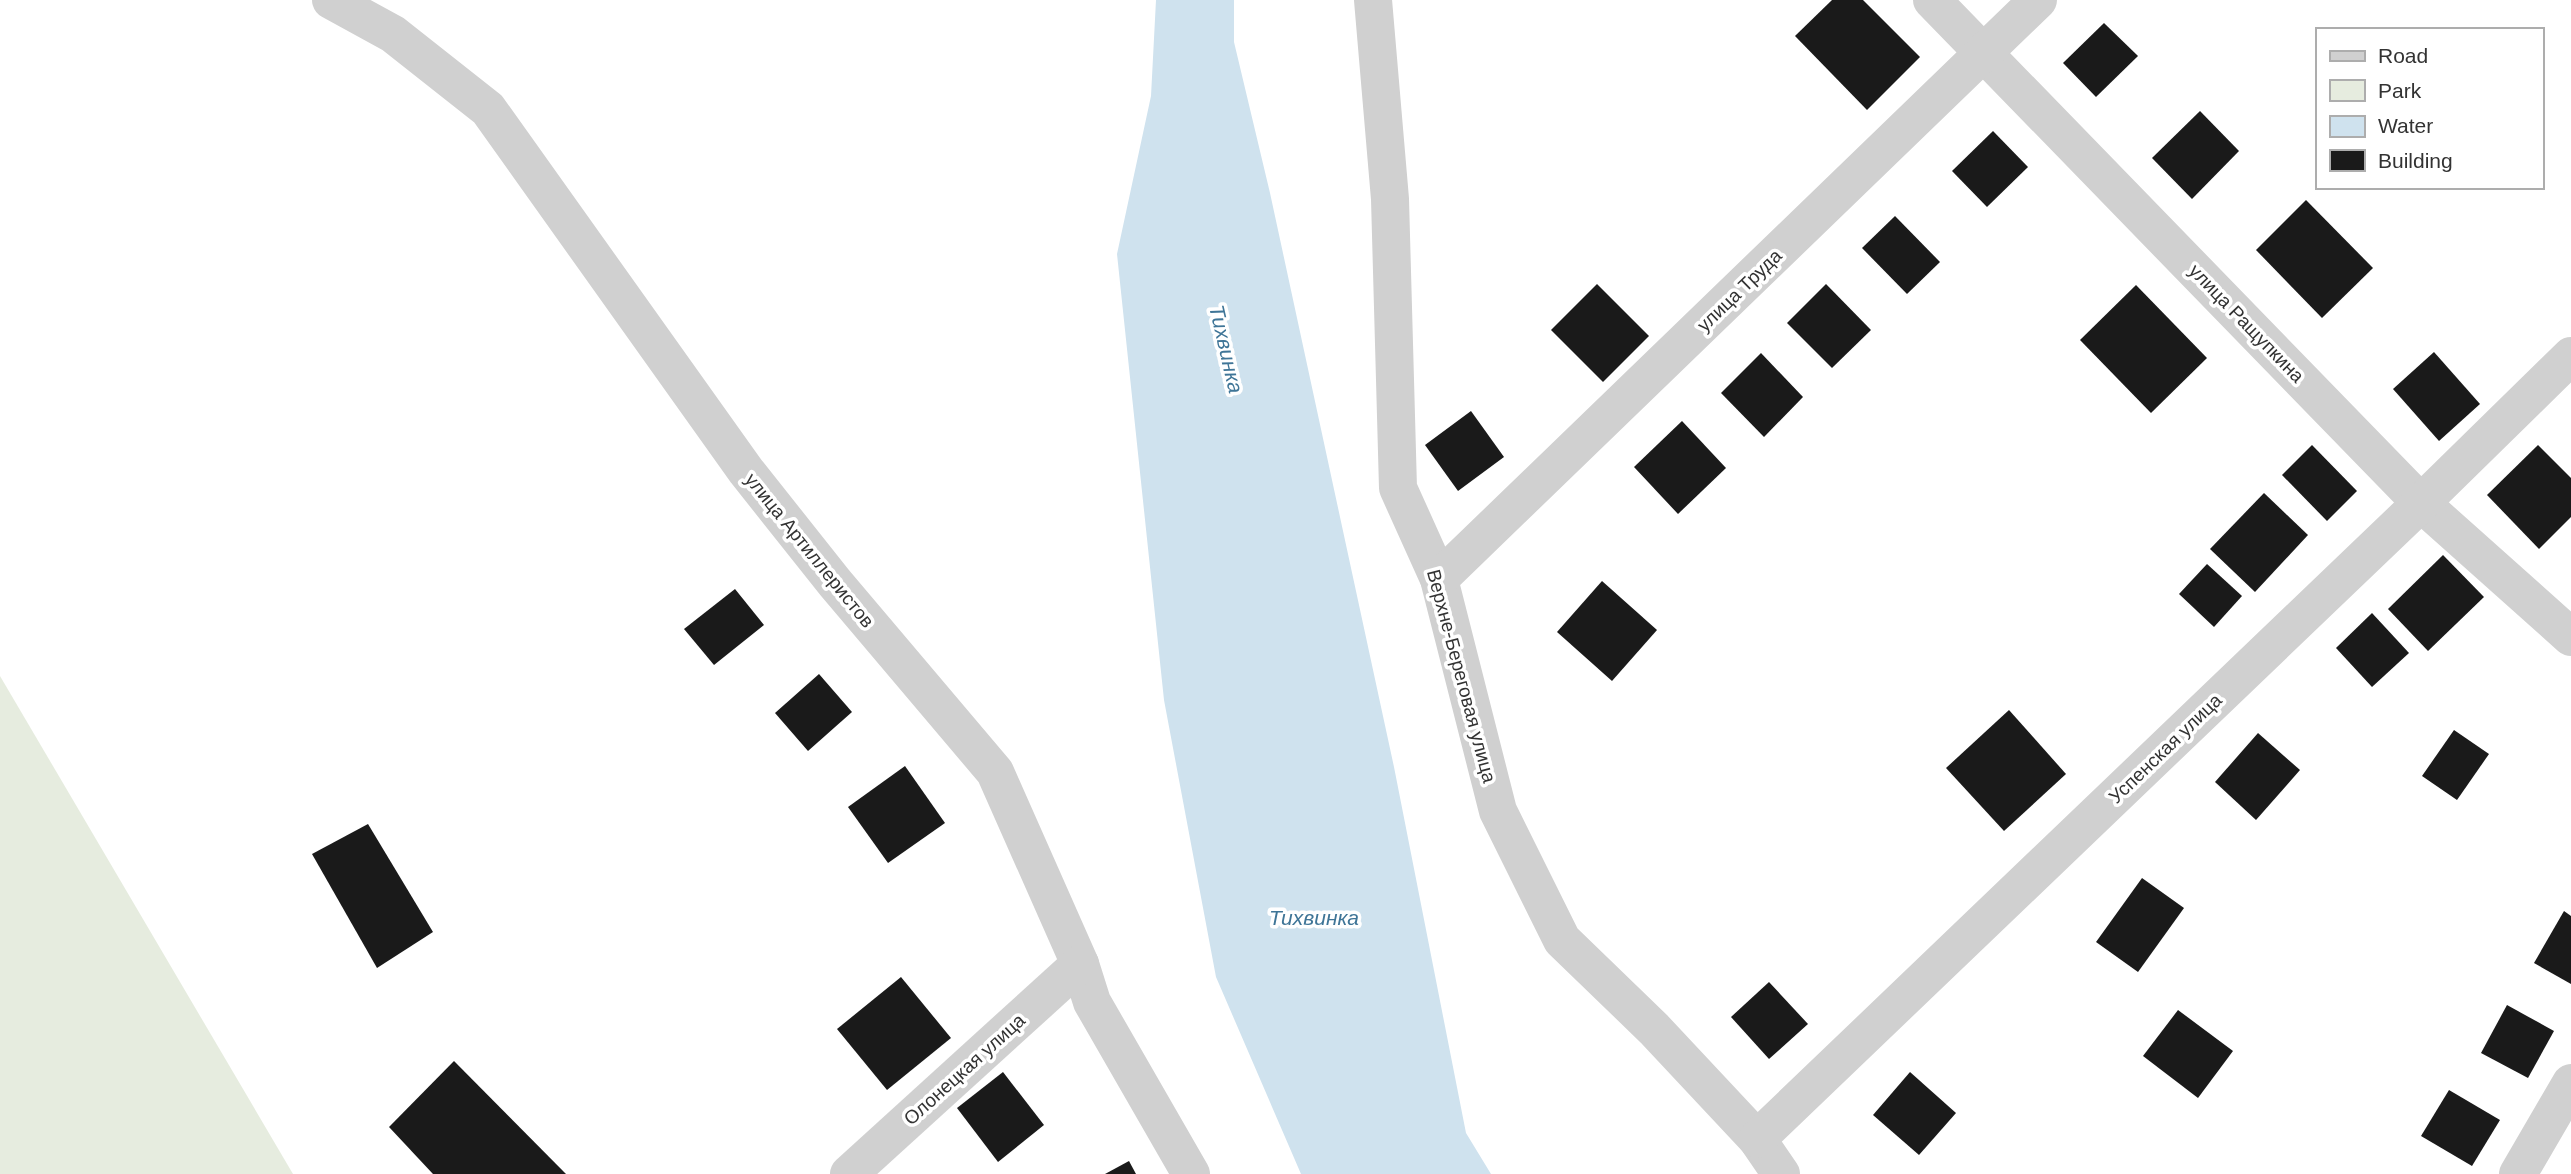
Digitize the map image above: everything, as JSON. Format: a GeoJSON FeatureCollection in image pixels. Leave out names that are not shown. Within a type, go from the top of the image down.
{"type":"FeatureCollection","features":[{"type":"Feature","properties":{"kind":"street","name":"улица Артиллеристов"},"geometry":{"type":"LineString","coordinates":[[331,0],[393,34],[488,109],[746,471],[835,583],[995,772],[1080,964],[1092,1002],[1191,1174]]}},
{"type":"Feature","properties":{"kind":"street","name":"Верхне-Береговая улица"},"geometry":{"type":"LineString","coordinates":[[1373,0],[1390,199],[1398,488],[1439,579],[1498,811],[1563,940],[1758,1139],[1781,1174]]}},
{"type":"Feature","properties":{"kind":"street","name":"улица Ращупкина"},"geometry":{"type":"LineString","coordinates":[[1931,0],[2421,503],[2571,637]]}},
{"type":"Feature","properties":{"kind":"street","name":"улица Труда"},"geometry":{"type":"LineString","coordinates":[[1439,579],[2038,0]]}},
{"type":"Feature","properties":{"kind":"street","name":"Успенская улица"},"geometry":{"type":"LineString","coordinates":[[1758,1139],[2571,356]]}},
{"type":"Feature","properties":{"kind":"street","name":"Олонецкая улица"},"geometry":{"type":"LineString","coordinates":[[849,1174],[1080,964]]}},
{"type":"Feature","properties":{"kind":"street"},"geometry":{"type":"LineString","coordinates":[[2518,1174],[2571,1083]]}},
{"type":"Feature","properties":{"kind":"green space"},"geometry":{"type":"Polygon","coordinates":[[[0,676],[293,1174],[0,1174],[0,676]]]}},
{"type":"Feature","properties":{"kind":"water","name":"Тихвинка"},"geometry":{"type":"Polygon","coordinates":[[[1156,0],[1234,0],[1234,42],[1270,193],[1394,767],[1466,1133],[1491,1174],[1301,1174],[1216,977],[1164,700],[1117,254],[1151,96],[1156,0]]]}},
{"type":"Feature","properties":{"kind":"building"},"geometry":{"type":"Polygon","coordinates":[[[1832,0],[1863,0],[1920,57],[1867,110],[1795,36],[1832,0]]]}},
{"type":"Feature","properties":{"kind":"building"},"geometry":{"type":"Polygon","coordinates":[[[2104,23],[2138,56],[2096,97],[2063,63],[2104,23]]]}},
{"type":"Feature","properties":{"kind":"building"},"geometry":{"type":"Polygon","coordinates":[[[2200,111],[2239,151],[2192,199],[2152,158],[2200,111]]]}},
{"type":"Feature","properties":{"kind":"building"},"geometry":{"type":"Polygon","coordinates":[[[1993,131],[2028,167],[1987,207],[1952,171],[1993,131]]]}},
{"type":"Feature","properties":{"kind":"building"},"geometry":{"type":"Polygon","coordinates":[[[2306,200],[2373,268],[2322,318],[2256,250],[2306,200]]]}},
{"type":"Feature","properties":{"kind":"building"},"geometry":{"type":"Polygon","coordinates":[[[1895,216],[1940,262],[1907,294],[1862,248],[1895,216]]]}},
{"type":"Feature","properties":{"kind":"building"},"geometry":{"type":"Polygon","coordinates":[[[1597,284],[1649,336],[1603,382],[1551,330],[1597,284]]]}},
{"type":"Feature","properties":{"kind":"building"},"geometry":{"type":"Polygon","coordinates":[[[1826,284],[1871,330],[1832,368],[1787,323],[1826,284]]]}},
{"type":"Feature","properties":{"kind":"building"},"geometry":{"type":"Polygon","coordinates":[[[2136,285],[2207,358],[2151,413],[2080,340],[2136,285]]]}},
{"type":"Feature","properties":{"kind":"building"},"geometry":{"type":"Polygon","coordinates":[[[2434,352],[2480,404],[2439,441],[2393,389],[2434,352]]]}},
{"type":"Feature","properties":{"kind":"building"},"geometry":{"type":"Polygon","coordinates":[[[1761,353],[1803,397],[1764,437],[1721,393],[1761,353]]]}},
{"type":"Feature","properties":{"kind":"building"},"geometry":{"type":"Polygon","coordinates":[[[1471,411],[1504,457],[1458,491],[1425,445],[1471,411]]]}},
{"type":"Feature","properties":{"kind":"building"},"geometry":{"type":"Polygon","coordinates":[[[1682,421],[1726,468],[1678,514],[1634,467],[1682,421]]]}},
{"type":"Feature","properties":{"kind":"building"},"geometry":{"type":"Polygon","coordinates":[[[2312,445],[2357,491],[2327,521],[2282,475],[2312,445]]]}},
{"type":"Feature","properties":{"kind":"building"},"geometry":{"type":"Polygon","coordinates":[[[2538,445],[2571,478],[2571,517],[2539,549],[2487,495],[2538,445]]]}},
{"type":"Feature","properties":{"kind":"building"},"geometry":{"type":"Polygon","coordinates":[[[2264,493],[2308,535],[2255,592],[2210,549],[2264,493]]]}},
{"type":"Feature","properties":{"kind":"building"},"geometry":{"type":"Polygon","coordinates":[[[2443,555],[2484,597],[2428,651],[2388,609],[2443,555]]]}},
{"type":"Feature","properties":{"kind":"building"},"geometry":{"type":"Polygon","coordinates":[[[2207,564],[2242,596],[2214,627],[2179,594],[2207,564]]]}},
{"type":"Feature","properties":{"kind":"building"},"geometry":{"type":"Polygon","coordinates":[[[1602,581],[1657,630],[1612,681],[1557,632],[1602,581]]]}},
{"type":"Feature","properties":{"kind":"building"},"geometry":{"type":"Polygon","coordinates":[[[735,589],[764,625],[714,665],[684,629],[735,589]]]}},
{"type":"Feature","properties":{"kind":"building"},"geometry":{"type":"Polygon","coordinates":[[[2372,613],[2409,653],[2372,687],[2336,648],[2372,613]]]}},
{"type":"Feature","properties":{"kind":"building"},"geometry":{"type":"Polygon","coordinates":[[[819,674],[852,712],[808,751],[775,713],[819,674]]]}},
{"type":"Feature","properties":{"kind":"building"},"geometry":{"type":"Polygon","coordinates":[[[2009,710],[2066,774],[2004,831],[1946,768],[2009,710]]]}},
{"type":"Feature","properties":{"kind":"building"},"geometry":{"type":"Polygon","coordinates":[[[2454,730],[2489,754],[2457,800],[2422,776],[2454,730]]]}},
{"type":"Feature","properties":{"kind":"building"},"geometry":{"type":"Polygon","coordinates":[[[2258,733],[2300,770],[2256,820],[2215,782],[2258,733]]]}},
{"type":"Feature","properties":{"kind":"building"},"geometry":{"type":"Polygon","coordinates":[[[905,766],[945,823],[888,863],[848,807],[905,766]]]}},
{"type":"Feature","properties":{"kind":"building"},"geometry":{"type":"Polygon","coordinates":[[[368,824],[433,932],[377,968],[312,854],[368,824]]]}},
{"type":"Feature","properties":{"kind":"building"},"geometry":{"type":"Polygon","coordinates":[[[2142,878],[2184,908],[2138,972],[2096,942],[2142,878]]]}},
{"type":"Feature","properties":{"kind":"building"},"geometry":{"type":"Polygon","coordinates":[[[2564,911],[2571,916],[2571,984],[2534,963],[2564,911]]]}},
{"type":"Feature","properties":{"kind":"building"},"geometry":{"type":"Polygon","coordinates":[[[901,977],[951,1038],[887,1090],[837,1029],[901,977]]]}},
{"type":"Feature","properties":{"kind":"building"},"geometry":{"type":"Polygon","coordinates":[[[1769,982],[1808,1024],[1769,1059],[1731,1017],[1769,982]]]}},
{"type":"Feature","properties":{"kind":"building"},"geometry":{"type":"Polygon","coordinates":[[[2507,1005],[2554,1031],[2528,1078],[2481,1053],[2507,1005]]]}},
{"type":"Feature","properties":{"kind":"building"},"geometry":{"type":"Polygon","coordinates":[[[2178,1010],[2233,1051],[2198,1098],[2143,1056],[2178,1010]]]}},
{"type":"Feature","properties":{"kind":"building"},"geometry":{"type":"Polygon","coordinates":[[[454,1061],[566,1174],[433,1174],[389,1127],[454,1061]]]}},
{"type":"Feature","properties":{"kind":"building"},"geometry":{"type":"Polygon","coordinates":[[[1003,1072],[1044,1125],[998,1162],[957,1108],[1003,1072]]]}},
{"type":"Feature","properties":{"kind":"building"},"geometry":{"type":"Polygon","coordinates":[[[1910,1072],[1956,1113],[1919,1155],[1873,1115],[1910,1072]]]}},
{"type":"Feature","properties":{"kind":"building"},"geometry":{"type":"Polygon","coordinates":[[[2449,1090],[2500,1120],[2472,1166],[2421,1136],[2449,1090]]]}},
{"type":"Feature","properties":{"kind":"building"},"geometry":{"type":"Polygon","coordinates":[[[1129,1161],[1136,1174],[1105,1174],[1129,1161]]]}}]}
